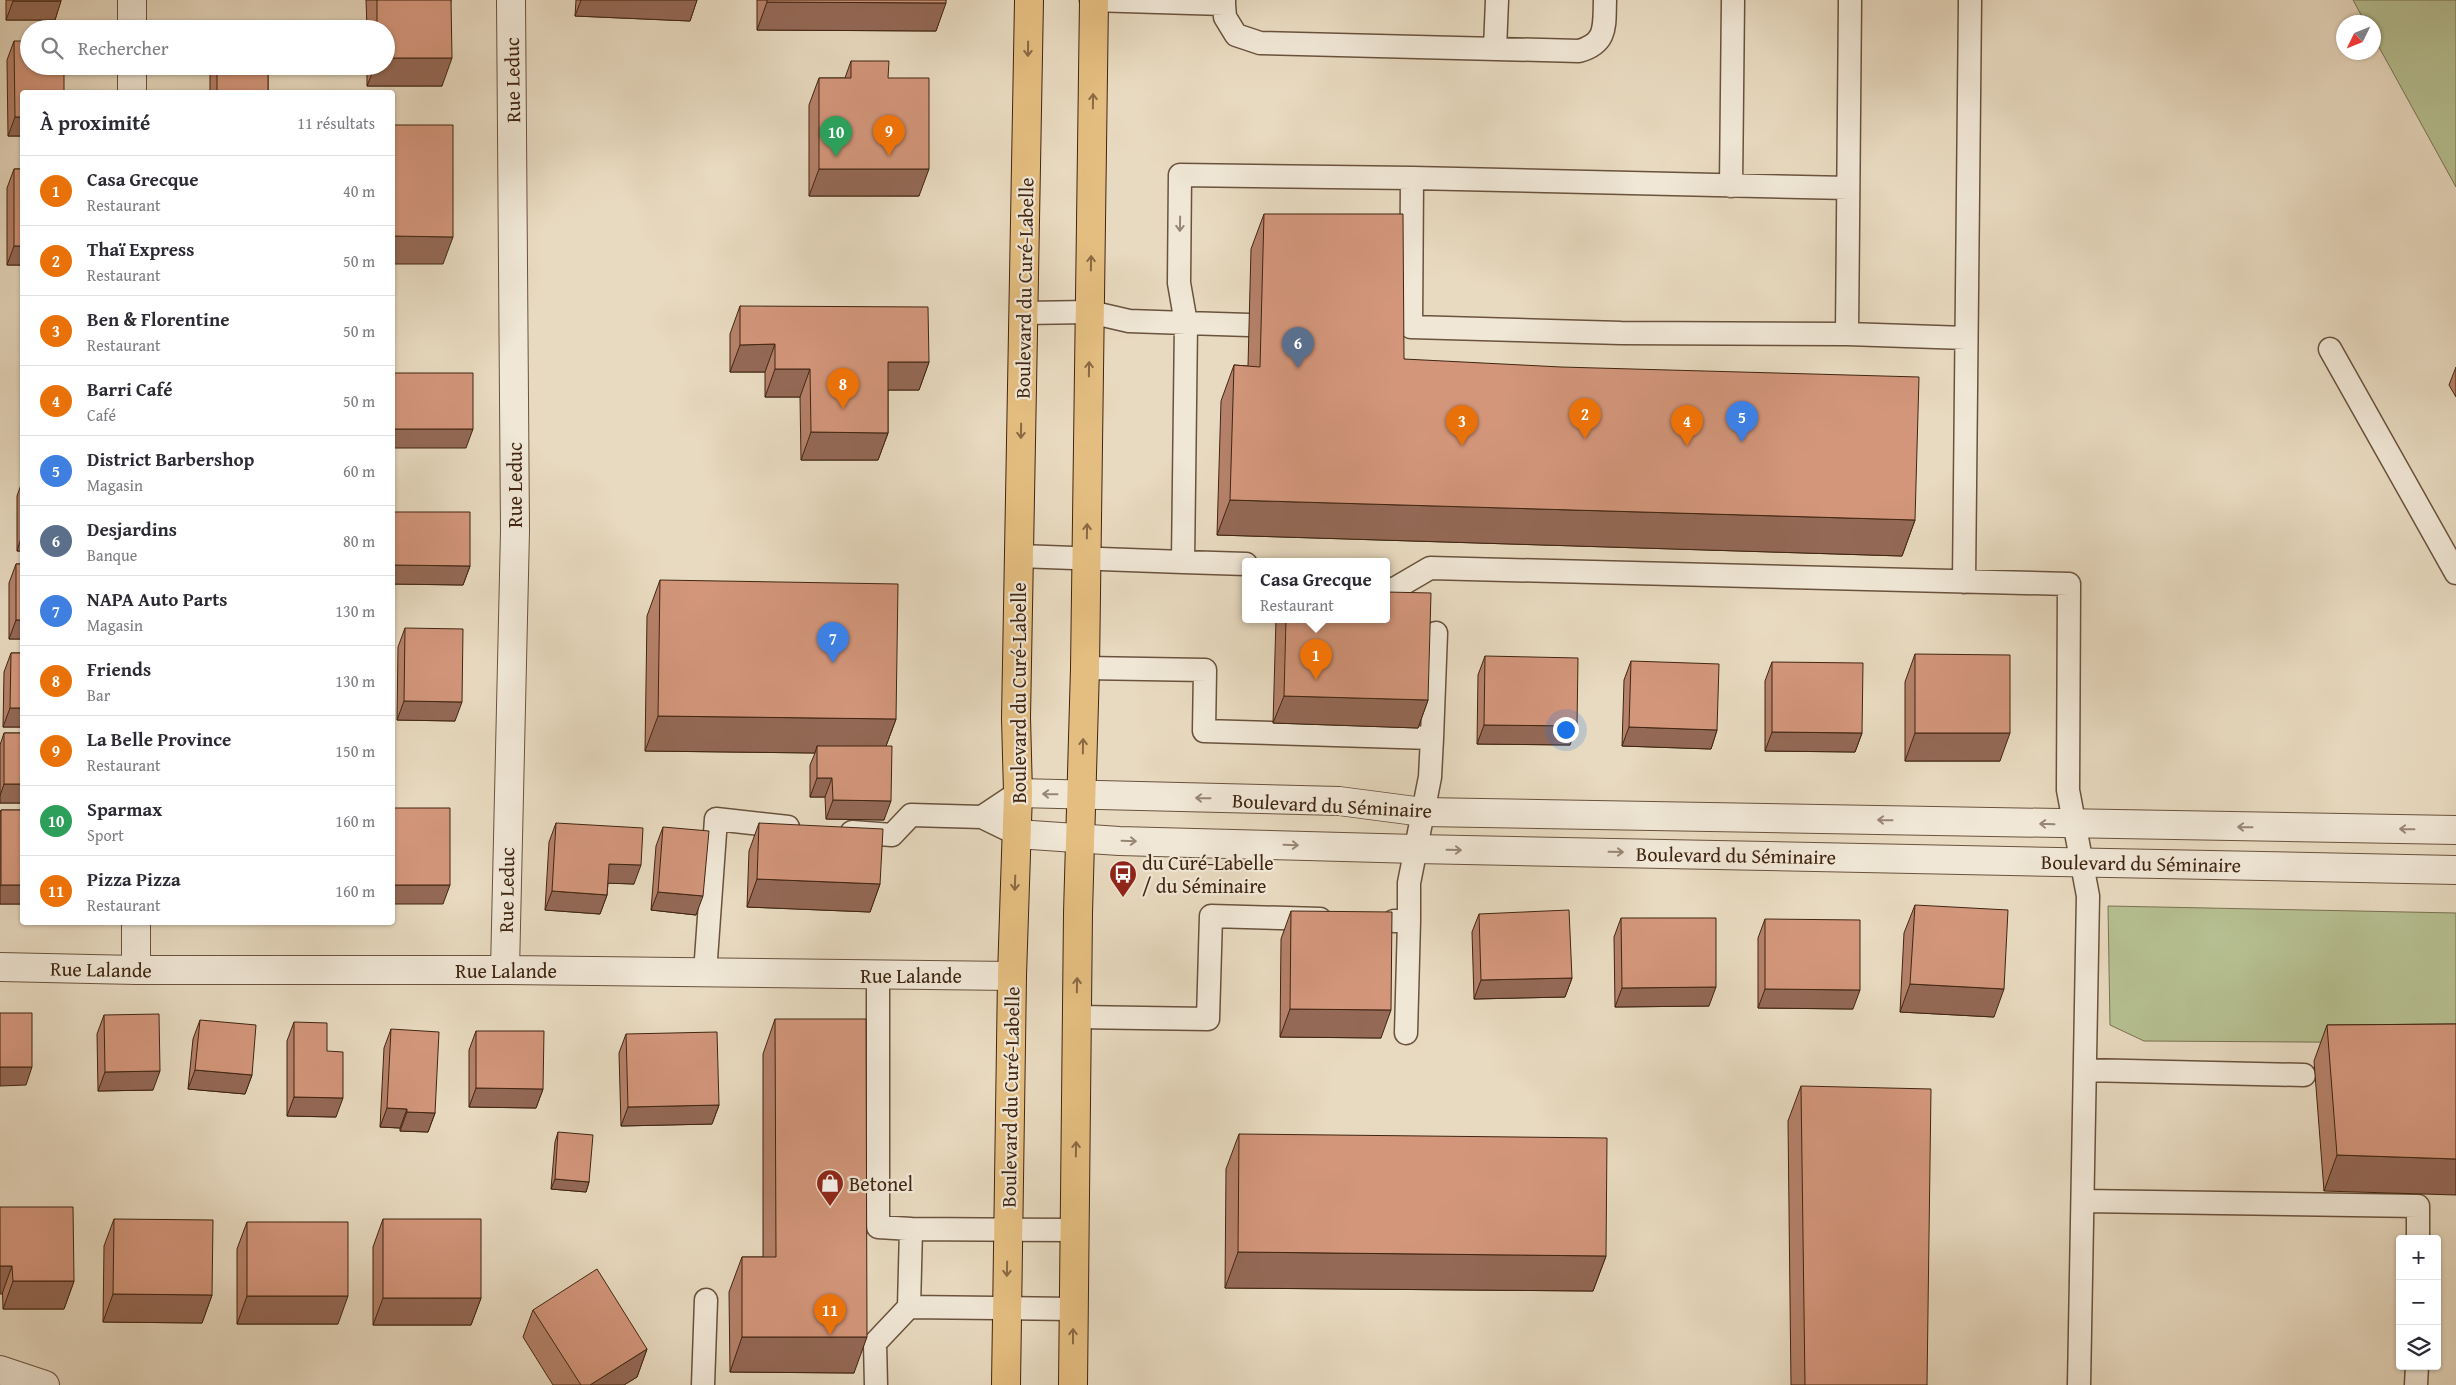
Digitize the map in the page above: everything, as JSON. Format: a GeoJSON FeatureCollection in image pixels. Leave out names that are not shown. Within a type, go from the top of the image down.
{"type":"FeatureCollection","features":[{"type":"Feature","properties":{"kind":"main road","name":"Boulevard du Curé-Labelle"},"geometry":{"type":"LineString","coordinates":[[1006,1385],[1012,976],[1018,793],[1016,725],[1029,0]]}},
{"type":"Feature","properties":{"kind":"main road"},"geometry":{"type":"LineString","coordinates":[[1073,1385],[1080,837],[1085,668],[1093,0]]}},
{"type":"Feature","properties":{"kind":"street"},"geometry":{"type":"LineString","coordinates":[[132,0],[132,20]]}},
{"type":"Feature","properties":{"kind":"street","name":"Rue Leduc"},"geometry":{"type":"LineString","coordinates":[[506,970],[514,531],[511,0]]}},
{"type":"Feature","properties":{"kind":"street"},"geometry":{"type":"LineString","coordinates":[[132,75],[132,90]]}},
{"type":"Feature","properties":{"kind":"street","name":"Boulevard du Séminaire"},"geometry":{"type":"LineString","coordinates":[[1018,793],[1339,802],[1424,812],[2456,830]]}},
{"type":"Feature","properties":{"kind":"street","name":"Boulevard du Séminaire"},"geometry":{"type":"LineString","coordinates":[[1017,834],[1126,841],[1416,849],[2456,870]]}},
{"type":"Feature","properties":{"kind":"street"},"geometry":{"type":"LineString","coordinates":[[136,925],[136,970]]}},
{"type":"Feature","properties":{"kind":"street","name":"Rue Lalande"},"geometry":{"type":"LineString","coordinates":[[0,967],[136,970],[506,970],[1012,976]]}},
{"type":"Feature","properties":{"kind":"street"},"geometry":{"type":"LineString","coordinates":[[0,1370],[44,1385]]}},
{"type":"Feature","properties":{"kind":"lane"},"geometry":{"type":"LineString","coordinates":[[1093,0],[1224,2],[1225,17],[1236,36],[1260,44],[1579,51],[1590,48],[1599,41],[1604,30],[1605,0]]}},
{"type":"Feature","properties":{"kind":"lane"},"geometry":{"type":"LineString","coordinates":[[1495,49],[1497,0]]}},
{"type":"Feature","properties":{"kind":"lane"},"geometry":{"type":"LineString","coordinates":[[1732,186],[1733,0]]}},
{"type":"Feature","properties":{"kind":"lane"},"geometry":{"type":"LineString","coordinates":[[1847,334],[1850,0]]}},
{"type":"Feature","properties":{"kind":"lane"},"geometry":{"type":"LineString","coordinates":[[1964,582],[1970,0]]}},
{"type":"Feature","properties":{"kind":"lane"},"geometry":{"type":"LineString","coordinates":[[1183,562],[1186,323],[1178,283],[1180,176],[1412,178],[1848,188]]}},
{"type":"Feature","properties":{"kind":"lane"},"geometry":{"type":"LineString","coordinates":[[1412,178],[1400,326],[1622,333],[1847,334],[1966,338]]}},
{"type":"Feature","properties":{"kind":"lane"},"geometry":{"type":"LineString","coordinates":[[1023,313],[1090,312],[1129,320],[1249,324]]}},
{"type":"Feature","properties":{"kind":"lane"},"geometry":{"type":"LineString","coordinates":[[2330,349],[2456,573]]}},
{"type":"Feature","properties":{"kind":"lane"},"geometry":{"type":"LineString","coordinates":[[1020,556],[1242,564]]}},
{"type":"Feature","properties":{"kind":"lane"},"geometry":{"type":"LineString","coordinates":[[1390,589],[1394,589],[1430,568],[2069,584],[2068,790],[2088,896],[2079,1385]]}},
{"type":"Feature","properties":{"kind":"lane"},"geometry":{"type":"LineString","coordinates":[[1406,1033],[1409,883],[1430,777],[1436,633]]}},
{"type":"Feature","properties":{"kind":"lane"},"geometry":{"type":"LineString","coordinates":[[1085,668],[1205,670],[1204,731],[1432,738]]}},
{"type":"Feature","properties":{"kind":"lane"},"geometry":{"type":"LineString","coordinates":[[982,817],[1018,793]]}},
{"type":"Feature","properties":{"kind":"lane"},"geometry":{"type":"LineString","coordinates":[[705,973],[716,819],[821,830],[892,834],[911,815],[982,817],[1017,834]]}},
{"type":"Feature","properties":{"kind":"lane"},"geometry":{"type":"LineString","coordinates":[[1077,1017],[1208,1018],[1211,916],[1340,920]]}},
{"type":"Feature","properties":{"kind":"lane"},"geometry":{"type":"LineString","coordinates":[[1369,920],[1409,921]]}},
{"type":"Feature","properties":{"kind":"lane"},"geometry":{"type":"LineString","coordinates":[[878,975],[878,1227],[1075,1230]]}},
{"type":"Feature","properties":{"kind":"lane"},"geometry":{"type":"LineString","coordinates":[[2085,1070],[2304,1075]]}},
{"type":"Feature","properties":{"kind":"lane"},"geometry":{"type":"LineString","coordinates":[[2083,1201],[2418,1206],[2418,1235]]}},
{"type":"Feature","properties":{"kind":"lane"},"geometry":{"type":"LineString","coordinates":[[876,1385],[876,1343],[909,1307],[911,1229]]}},
{"type":"Feature","properties":{"kind":"lane"},"geometry":{"type":"LineString","coordinates":[[703,1385],[706,1300]]}},
{"type":"Feature","properties":{"kind":"lane"},"geometry":{"type":"LineString","coordinates":[[909,1307],[1073,1309]]}},
{"type":"Feature","properties":{"kind":"lane"},"geometry":{"type":"LineString","coordinates":[[2416,1385],[2417,1370]]}},
{"type":"Feature","properties":{"kind":"green space"},"geometry":{"type":"Polygon","coordinates":[[[2353,0],[2456,0],[2456,187],[2381,51],[2381,15],[2361,15],[2353,0]]]}},
{"type":"Feature","properties":{"kind":"green space"},"geometry":{"type":"Polygon","coordinates":[[[2108,906],[2456,913],[2456,1043],[2144,1041],[2110,1025],[2108,906]]]}},
{"type":"Feature","properties":{"kind":"building"},"geometry":{"type":"Polygon","coordinates":[[[61,0],[61,1],[13,1],[61,0]]]}},
{"type":"Feature","properties":{"kind":"building"},"geometry":{"type":"Polygon","coordinates":[[[377,0],[451,0],[452,58],[395,58],[395,20],[377,20],[377,0]]]}},
{"type":"Feature","properties":{"kind":"building"},"geometry":{"type":"Polygon","coordinates":[[[767,0],[946,0],[946,3],[767,2],[767,0]]]}},
{"type":"Feature","properties":{"kind":"building"},"geometry":{"type":"Polygon","coordinates":[[[14,41],[20,41],[20,75],[64,75],[64,90],[20,90],[20,117],[15,117],[14,41]]]}},
{"type":"Feature","properties":{"kind":"building"},"geometry":{"type":"Polygon","coordinates":[[[851,61],[889,61],[888,78],[929,78],[929,169],[819,169],[819,78],[851,78],[851,61]]]}},
{"type":"Feature","properties":{"kind":"building"},"geometry":{"type":"Polygon","coordinates":[[[217,75],[268,75],[268,90],[217,90],[217,75]]]}},
{"type":"Feature","properties":{"kind":"building"},"geometry":{"type":"Polygon","coordinates":[[[395,125],[453,125],[453,237],[395,236],[395,125]]]}},
{"type":"Feature","properties":{"kind":"building"},"geometry":{"type":"Polygon","coordinates":[[[14,169],[20,169],[20,246],[14,246],[14,169]]]}},
{"type":"Feature","properties":{"kind":"building"},"geometry":{"type":"Polygon","coordinates":[[[1264,214],[1403,214],[1404,359],[1561,367],[1919,377],[1915,520],[1230,500],[1234,365],[1260,367],[1264,214]]]}},
{"type":"Feature","properties":{"kind":"building"},"geometry":{"type":"Polygon","coordinates":[[[740,306],[928,307],[929,362],[888,362],[888,433],[811,432],[810,369],[775,369],[775,344],[740,345],[740,306]]]}},
{"type":"Feature","properties":{"kind":"building"},"geometry":{"type":"Polygon","coordinates":[[[395,373],[473,373],[473,429],[395,429],[395,373]]]}},
{"type":"Feature","properties":{"kind":"building"},"geometry":{"type":"Polygon","coordinates":[[[395,512],[470,512],[470,566],[395,565],[395,512]]]}},
{"type":"Feature","properties":{"kind":"building"},"geometry":{"type":"Polygon","coordinates":[[[16,564],[20,564],[20,620],[16,620],[16,564]]]}},
{"type":"Feature","properties":{"kind":"building"},"geometry":{"type":"Polygon","coordinates":[[[660,580],[898,584],[896,719],[658,716],[660,580]]]}},
{"type":"Feature","properties":{"kind":"building"},"geometry":{"type":"Polygon","coordinates":[[[1390,592],[1431,593],[1428,700],[1284,696],[1286,623],[1390,623],[1390,592]]]}},
{"type":"Feature","properties":{"kind":"building"},"geometry":{"type":"Polygon","coordinates":[[[405,628],[463,629],[462,702],[404,701],[405,628]]]}},
{"type":"Feature","properties":{"kind":"building"},"geometry":{"type":"Polygon","coordinates":[[[11,653],[20,653],[20,708],[10,708],[11,653]]]}},
{"type":"Feature","properties":{"kind":"building"},"geometry":{"type":"Polygon","coordinates":[[[1915,654],[2010,655],[2010,733],[1915,733],[1915,654]]]}},
{"type":"Feature","properties":{"kind":"building"},"geometry":{"type":"Polygon","coordinates":[[[1485,656],[1578,658],[1577,726],[1484,725],[1485,656]]]}},
{"type":"Feature","properties":{"kind":"building"},"geometry":{"type":"Polygon","coordinates":[[[1631,661],[1719,664],[1717,730],[1629,727],[1631,661]]]}},
{"type":"Feature","properties":{"kind":"building"},"geometry":{"type":"Polygon","coordinates":[[[1772,662],[1863,663],[1862,733],[1772,732],[1772,662]]]}},
{"type":"Feature","properties":{"kind":"building"},"geometry":{"type":"Polygon","coordinates":[[[4,733],[20,733],[20,784],[4,784],[4,733]]]}},
{"type":"Feature","properties":{"kind":"building"},"geometry":{"type":"Polygon","coordinates":[[[817,746],[892,746],[891,801],[833,800],[832,778],[817,778],[817,746]]]}},
{"type":"Feature","properties":{"kind":"building"},"geometry":{"type":"Polygon","coordinates":[[[395,808],[450,808],[450,885],[395,885],[395,808]]]}},
{"type":"Feature","properties":{"kind":"building"},"geometry":{"type":"Polygon","coordinates":[[[1,810],[20,810],[20,885],[1,885],[1,810]]]}},
{"type":"Feature","properties":{"kind":"building"},"geometry":{"type":"Polygon","coordinates":[[[556,823],[643,828],[641,865],[609,864],[607,895],[552,891],[556,823]]]}},
{"type":"Feature","properties":{"kind":"building"},"geometry":{"type":"Polygon","coordinates":[[[759,823],[883,829],[880,884],[757,879],[759,823]]]}},
{"type":"Feature","properties":{"kind":"building"},"geometry":{"type":"Polygon","coordinates":[[[663,827],[709,831],[703,896],[658,892],[663,827]]]}},
{"type":"Feature","properties":{"kind":"building"},"geometry":{"type":"Polygon","coordinates":[[[1915,905],[2008,910],[2004,989],[1910,984],[1915,905]]]}},
{"type":"Feature","properties":{"kind":"building"},"geometry":{"type":"Polygon","coordinates":[[[1569,910],[1572,978],[1481,980],[1479,914],[1569,910]]]}},
{"type":"Feature","properties":{"kind":"building"},"geometry":{"type":"Polygon","coordinates":[[[1291,911],[1392,912],[1391,1010],[1290,1009],[1291,911]]]}},
{"type":"Feature","properties":{"kind":"building"},"geometry":{"type":"Polygon","coordinates":[[[1621,918],[1716,918],[1716,987],[1622,988],[1621,918]]]}},
{"type":"Feature","properties":{"kind":"building"},"geometry":{"type":"Polygon","coordinates":[[[1765,919],[1860,920],[1860,990],[1765,989],[1765,919]]]}},
{"type":"Feature","properties":{"kind":"building"},"geometry":{"type":"Polygon","coordinates":[[[0,1013],[32,1013],[32,1067],[0,1067],[0,1013]]]}},
{"type":"Feature","properties":{"kind":"building"},"geometry":{"type":"Polygon","coordinates":[[[159,1014],[160,1071],[105,1072],[104,1015],[159,1014]]]}},
{"type":"Feature","properties":{"kind":"building"},"geometry":{"type":"Polygon","coordinates":[[[775,1019],[866,1019],[867,1337],[742,1337],[742,1257],[776,1257],[775,1019]]]}},
{"type":"Feature","properties":{"kind":"building"},"geometry":{"type":"Polygon","coordinates":[[[200,1020],[256,1025],[252,1075],[195,1070],[200,1020]]]}},
{"type":"Feature","properties":{"kind":"building"},"geometry":{"type":"Polygon","coordinates":[[[294,1022],[327,1023],[327,1051],[343,1052],[343,1098],[294,1097],[294,1022]]]}},
{"type":"Feature","properties":{"kind":"building"},"geometry":{"type":"Polygon","coordinates":[[[2456,1024],[2456,1159],[2337,1155],[2327,1025],[2456,1024]]]}},
{"type":"Feature","properties":{"kind":"building"},"geometry":{"type":"Polygon","coordinates":[[[391,1029],[439,1032],[435,1113],[407,1112],[407,1109],[387,1108],[391,1029]]]}},
{"type":"Feature","properties":{"kind":"building"},"geometry":{"type":"Polygon","coordinates":[[[476,1031],[544,1031],[543,1089],[476,1088],[476,1031]]]}},
{"type":"Feature","properties":{"kind":"building"},"geometry":{"type":"Polygon","coordinates":[[[717,1032],[719,1105],[628,1107],[626,1034],[717,1032]]]}},
{"type":"Feature","properties":{"kind":"building"},"geometry":{"type":"Polygon","coordinates":[[[1801,1086],[1931,1089],[1927,1385],[1805,1385],[1801,1086]]]}},
{"type":"Feature","properties":{"kind":"building"},"geometry":{"type":"Polygon","coordinates":[[[558,1132],[593,1135],[589,1182],[555,1179],[558,1132]]]}},
{"type":"Feature","properties":{"kind":"building"},"geometry":{"type":"Polygon","coordinates":[[[1239,1134],[1607,1138],[1606,1256],[1238,1252],[1239,1134]]]}},
{"type":"Feature","properties":{"kind":"building"},"geometry":{"type":"Polygon","coordinates":[[[0,1207],[73,1207],[74,1281],[13,1281],[12,1266],[0,1266],[0,1207]]]}},
{"type":"Feature","properties":{"kind":"building"},"geometry":{"type":"Polygon","coordinates":[[[114,1219],[213,1220],[212,1295],[113,1294],[114,1219]]]}},
{"type":"Feature","properties":{"kind":"building"},"geometry":{"type":"Polygon","coordinates":[[[383,1219],[481,1219],[481,1298],[383,1298],[383,1219]]]}},
{"type":"Feature","properties":{"kind":"building"},"geometry":{"type":"Polygon","coordinates":[[[247,1222],[348,1222],[348,1296],[247,1296],[247,1222]]]}},
{"type":"Feature","properties":{"kind":"building"},"geometry":{"type":"Polygon","coordinates":[[[597,1269],[647,1349],[590,1385],[581,1385],[533,1310],[597,1269]]]}},
{"type":"Feature","properties":{"kind":"place","name":"La Belle Province"},"geometry":{"type":"Point","coordinates":[889,156]}},
{"type":"Feature","properties":{"kind":"place","name":"Sparmax"},"geometry":{"type":"Point","coordinates":[836,157]}},
{"type":"Feature","properties":{"kind":"place","name":"Desjardins"},"geometry":{"type":"Point","coordinates":[1298,368]}},
{"type":"Feature","properties":{"kind":"place","name":"Friends"},"geometry":{"type":"Point","coordinates":[843,409]}},
{"type":"Feature","properties":{"kind":"place","name":"Thaï Express"},"geometry":{"type":"Point","coordinates":[1585,439]}},
{"type":"Feature","properties":{"kind":"place","name":"District Barbershop"},"geometry":{"type":"Point","coordinates":[1742,442]}},
{"type":"Feature","properties":{"kind":"place","name":"Ben & Florentine"},"geometry":{"type":"Point","coordinates":[1462,446]}},
{"type":"Feature","properties":{"kind":"place","name":"Barri Café"},"geometry":{"type":"Point","coordinates":[1687,446]}},
{"type":"Feature","properties":{"kind":"place","name":"NAPA Auto Parts"},"geometry":{"type":"Point","coordinates":[833,663]}},
{"type":"Feature","properties":{"kind":"place","name":"Casa Grecque"},"geometry":{"type":"Point","coordinates":[1316,680]}},
{"type":"Feature","properties":{"kind":"place","name":"du Curé-Labelle / du Séminaire"},"geometry":{"type":"Point","coordinates":[1123,898]}},
{"type":"Feature","properties":{"kind":"place","name":"Betonel"},"geometry":{"type":"Point","coordinates":[830,1207]}},
{"type":"Feature","properties":{"kind":"place","name":"Pizza Pizza"},"geometry":{"type":"Point","coordinates":[830,1335]}}]}
